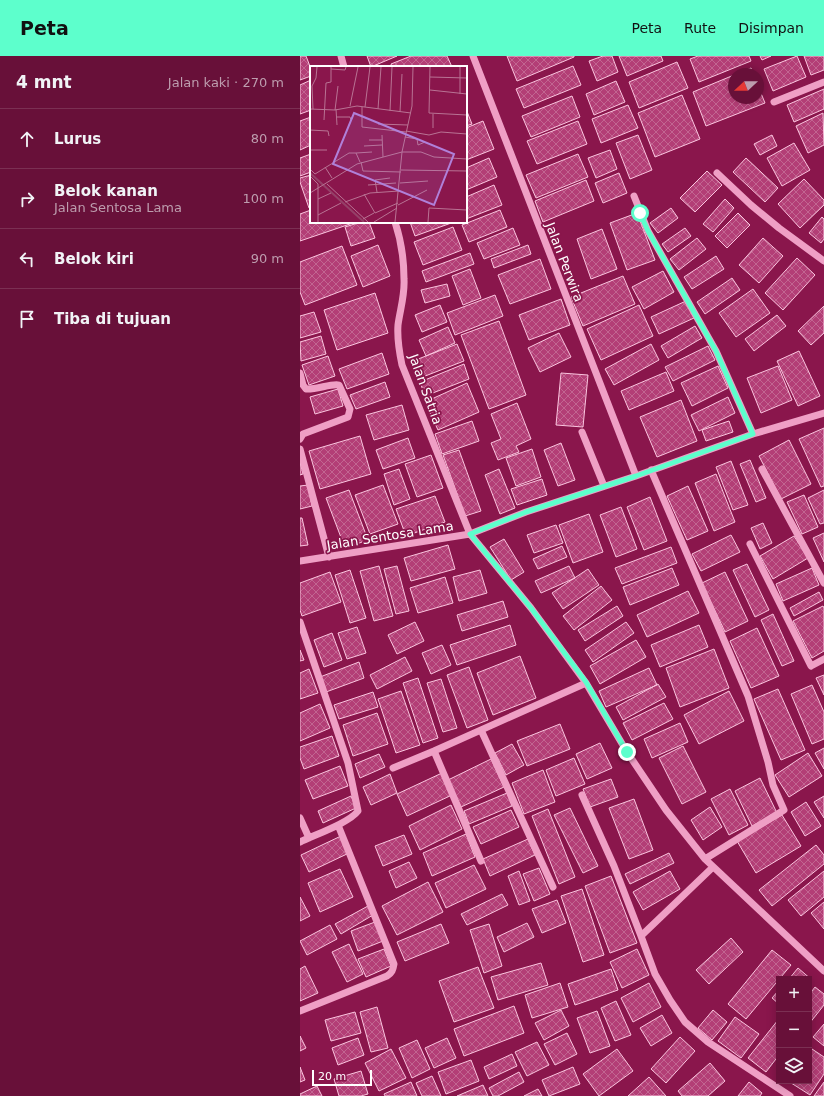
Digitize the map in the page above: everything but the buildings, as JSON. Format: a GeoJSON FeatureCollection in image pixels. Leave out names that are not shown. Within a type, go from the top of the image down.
{"type":"FeatureCollection","features":[{"type":"Feature","properties":{"kind":"street"},"geometry":{"type":"LineString","coordinates":[[341,56],[344,66]]}},
{"type":"Feature","properties":{"kind":"street","name":"Jalan Perwira"},"geometry":{"type":"LineString","coordinates":[[473,56],[636,476]]}},
{"type":"Feature","properties":{"kind":"street"},"geometry":{"type":"LineString","coordinates":[[774,102],[824,82]]}},
{"type":"Feature","properties":{"kind":"street"},"geometry":{"type":"LineString","coordinates":[[717,173],[751,205],[779,228],[824,261]]}},
{"type":"Feature","properties":{"kind":"street"},"geometry":{"type":"LineString","coordinates":[[634,196],[648,231],[716,351],[753,434]]}},
{"type":"Feature","properties":{"kind":"street","name":"Jalan Satria"},"geometry":{"type":"LineString","coordinates":[[395,223],[402,251],[404,280],[398,324],[398,343],[402,365],[470,534],[531,608],[586,682],[627,752],[666,810],[705,859],[824,972]]}},
{"type":"Feature","properties":{"kind":"street"},"geometry":{"type":"LineString","coordinates":[[300,373],[303,385],[306,389],[321,388],[335,384],[339,385],[350,410],[348,417],[303,434],[300,438]]}},
{"type":"Feature","properties":{"kind":"street","name":"Jalan Sentosa Lama"},"geometry":{"type":"LineString","coordinates":[[300,561],[470,534],[526,512],[636,476],[753,434],[824,413]]}},
{"type":"Feature","properties":{"kind":"street"},"geometry":{"type":"LineString","coordinates":[[582,432],[604,486]]}},
{"type":"Feature","properties":{"kind":"street"},"geometry":{"type":"LineString","coordinates":[[300,449],[329,557]]}},
{"type":"Feature","properties":{"kind":"street"},"geometry":{"type":"LineString","coordinates":[[762,469],[824,583]]}},
{"type":"Feature","properties":{"kind":"street"},"geometry":{"type":"LineString","coordinates":[[651,470],[748,696],[768,762],[773,785],[784,810],[705,859]]}},
{"type":"Feature","properties":{"kind":"street"},"geometry":{"type":"LineString","coordinates":[[750,544],[811,666],[824,659]]}},
{"type":"Feature","properties":{"kind":"street"},"geometry":{"type":"LineString","coordinates":[[300,622],[348,763],[358,812],[356,815],[300,842]]}},
{"type":"Feature","properties":{"kind":"street"},"geometry":{"type":"LineString","coordinates":[[393,768],[586,682]]}},
{"type":"Feature","properties":{"kind":"street"},"geometry":{"type":"LineString","coordinates":[[481,730],[554,888]]}},
{"type":"Feature","properties":{"kind":"street"},"geometry":{"type":"LineString","coordinates":[[434,751],[481,861]]}},
{"type":"Feature","properties":{"kind":"street"},"geometry":{"type":"LineString","coordinates":[[582,795],[614,866],[655,974],[685,1022],[708,1042],[790,1096]]}},
{"type":"Feature","properties":{"kind":"street"},"geometry":{"type":"LineString","coordinates":[[300,818],[309,838]]}},
{"type":"Feature","properties":{"kind":"street"},"geometry":{"type":"LineString","coordinates":[[300,1011],[387,976],[393,969],[394,964],[338,824]]}},
{"type":"Feature","properties":{"kind":"street"},"geometry":{"type":"LineString","coordinates":[[641,936],[713,867]]}},
{"type":"Feature","properties":{"kind":"route"},"geometry":{"type":"LineString","coordinates":[[627,752],[586,682],[531,608],[470,534],[526,512],[636,476],[753,434],[716,351],[648,231],[640,213]]}}]}
